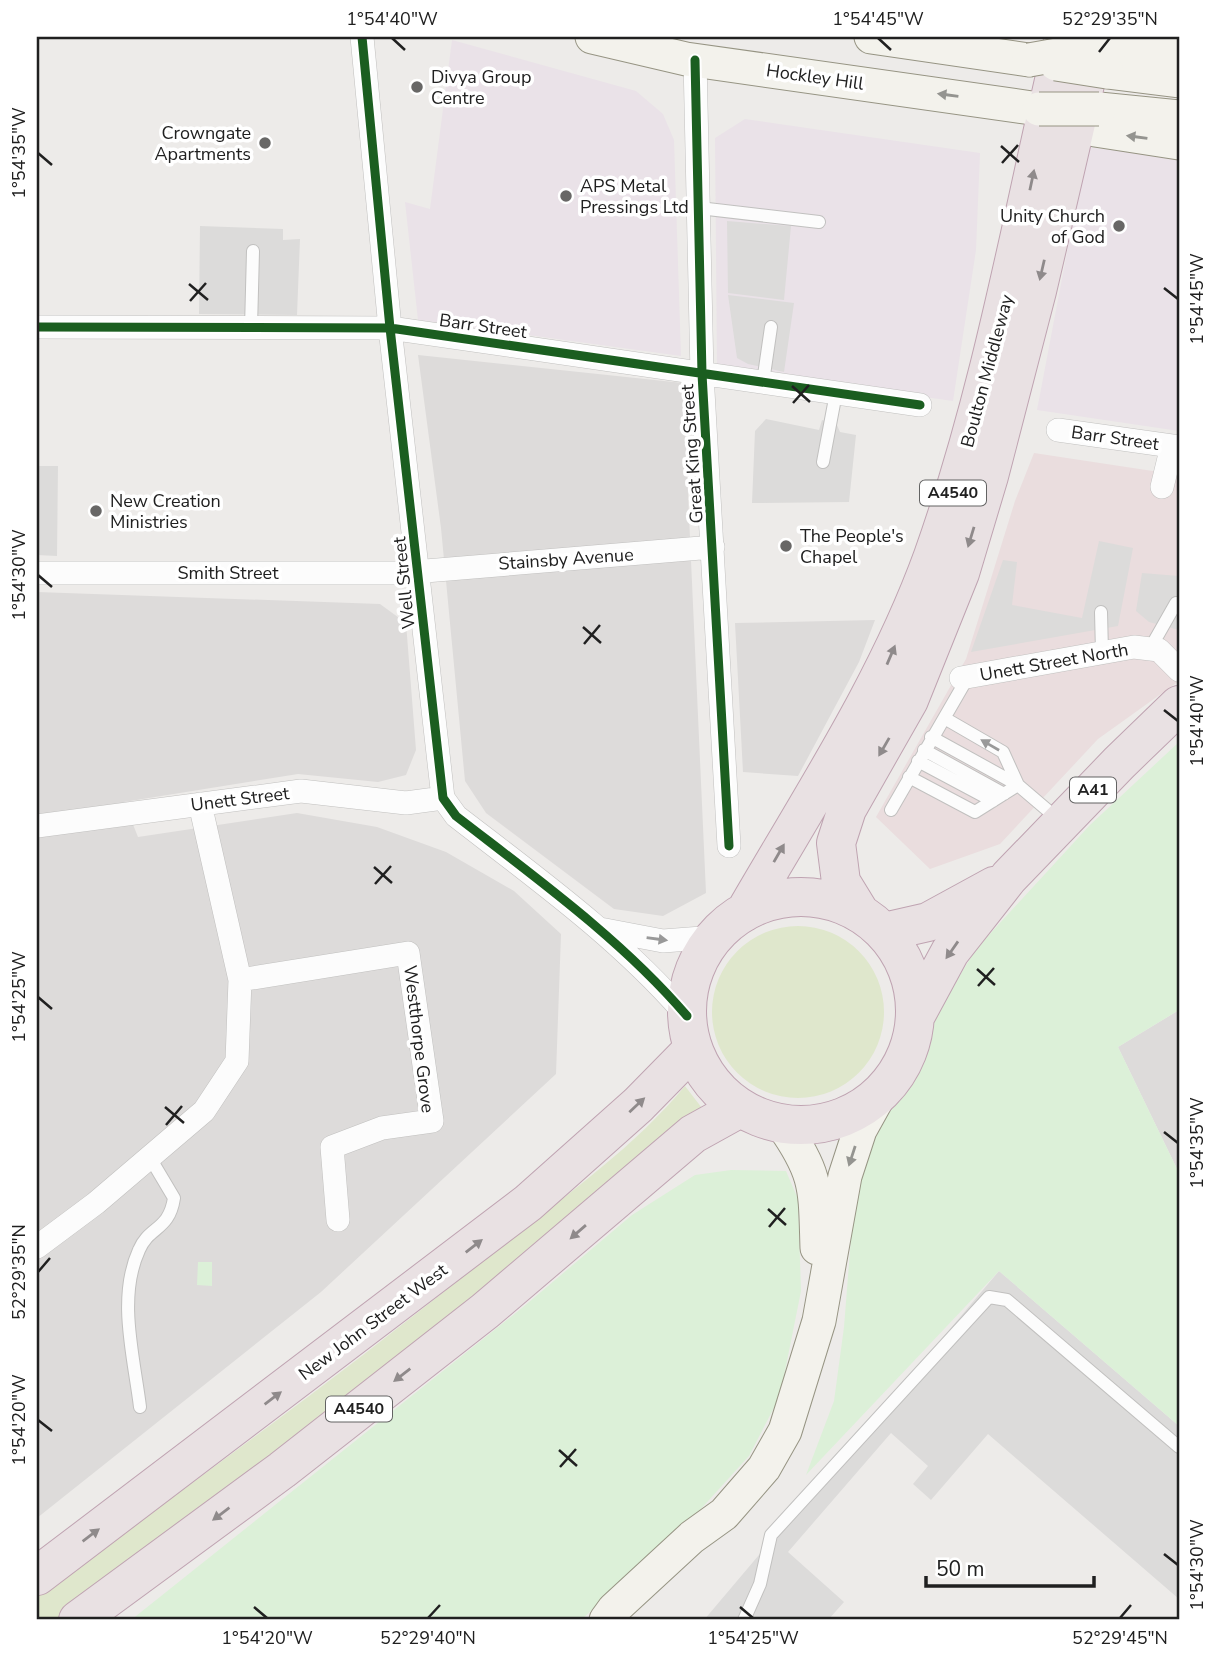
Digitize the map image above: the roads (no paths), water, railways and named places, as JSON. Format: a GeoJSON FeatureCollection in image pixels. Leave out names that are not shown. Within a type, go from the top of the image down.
{"type":"FeatureCollection","features":[{"type":"Feature","properties":{"kind":"highway","name":"Boulton Middleway"},"geometry":{"type":"LineString","coordinates":[[745,912],[887,664],[932,557],[978,414],[1063,37]]}},
{"type":"Feature","properties":{"kind":"highway","name":"Boulton Middleway"},"geometry":{"type":"LineString","coordinates":[[872,923],[841,883],[836,843],[847,809],[914,691],[960,573],[1105,51]]}},
{"type":"Feature","properties":{"kind":"highway","name":"A41"},"geometry":{"type":"LineString","coordinates":[[916,1016],[950,952],[1009,877],[1179,705]]}},
{"type":"Feature","properties":{"kind":"highway","name":"A41"},"geometry":{"type":"LineString","coordinates":[[872,923],[928,922],[1009,877]]}},
{"type":"Feature","properties":{"kind":"highway","name":"A4540"},"geometry":{"type":"LineString","coordinates":[[803,897],[833,901],[872,923],[902,956],[913,985],[916,1016],[911,1044],[899,1071],[880,1094],[851,1114],[817,1125],[782,1124],[740,1108],[720,1092],[704,1072],[690,1033],[690,988],[699,961],[715,937],[745,912],[773,901],[803,897]]}},
{"type":"Feature","properties":{"kind":"highway","name":"New John Street West"},"geometry":{"type":"LineString","coordinates":[[37,1576],[528,1203],[638,1105],[690,1033]]}},
{"type":"Feature","properties":{"kind":"highway","name":"A4540"},"geometry":{"type":"LineString","coordinates":[[79,1620],[282,1470],[485,1311],[693,1134],[740,1108]]}},
{"type":"Feature","properties":{"kind":"main road","name":"Hockley Hill"},"geometry":{"type":"LineString","coordinates":[[592,37],[695,60],[1027,107],[1097,120]]}},
{"type":"Feature","properties":{"kind":"main road"},"geometry":{"type":"LineString","coordinates":[[871,37],[1029,60],[1105,51],[1179,49]]}},
{"type":"Feature","properties":{"kind":"main road"},"geometry":{"type":"LineString","coordinates":[[1105,51],[1179,81]]}},
{"type":"Feature","properties":{"kind":"main road"},"geometry":{"type":"LineString","coordinates":[[1097,120],[1179,117]]}},
{"type":"Feature","properties":{"kind":"main road"},"geometry":{"type":"LineString","coordinates":[[1097,120],[1179,143]]}},
{"type":"Feature","properties":{"kind":"main road"},"geometry":{"type":"LineString","coordinates":[[606,1620],[614,1609],[692,1537],[724,1514],[764,1468],[785,1431],[819,1321],[845,1176],[860,1130],[880,1094]]}},
{"type":"Feature","properties":{"kind":"main road"},"geometry":{"type":"LineString","coordinates":[[782,1124],[812,1172],[817,1208],[819,1321]]}},
{"type":"Feature","properties":{"kind":"street","name":"Well Street"},"geometry":{"type":"LineString","coordinates":[[362,37],[390,328],[443,798]]}},
{"type":"Feature","properties":{"kind":"street","name":"Great King Street"},"geometry":{"type":"LineString","coordinates":[[695,60],[702,374],[729,846]]}},
{"type":"Feature","properties":{"kind":"street","name":"Barr Street"},"geometry":{"type":"LineString","coordinates":[[37,327],[390,328],[920,405]]}},
{"type":"Feature","properties":{"kind":"street","name":"Barr Street"},"geometry":{"type":"LineString","coordinates":[[1058,430],[1176,447],[1162,487]]}},
{"type":"Feature","properties":{"kind":"street","name":"Stainsby Avenue"},"geometry":{"type":"LineString","coordinates":[[419,571],[713,547]]}},
{"type":"Feature","properties":{"kind":"street","name":"Smith Street"},"geometry":{"type":"LineString","coordinates":[[37,573],[419,571]]}},
{"type":"Feature","properties":{"kind":"street","name":"Unett Street North"},"geometry":{"type":"LineString","coordinates":[[965,678],[1102,652],[1151,647],[1159,650],[1179,670]]}},
{"type":"Feature","properties":{"kind":"street","name":"Unett Street"},"geometry":{"type":"LineString","coordinates":[[37,826],[301,791],[406,803],[443,798]]}},
{"type":"Feature","properties":{"kind":"street"},"geometry":{"type":"LineString","coordinates":[[443,798],[456,816],[600,929],[660,985],[690,1033]]}},
{"type":"Feature","properties":{"kind":"street"},"geometry":{"type":"LineString","coordinates":[[40,1238],[96,1203],[204,1111],[237,1061],[240,980],[201,804]]}},
{"type":"Feature","properties":{"kind":"street"},"geometry":{"type":"LineString","coordinates":[[600,929],[663,941],[715,937]]}},
{"type":"Feature","properties":{"kind":"street","name":"Westthorpe Grove"},"geometry":{"type":"LineString","coordinates":[[240,980],[408,954],[432,1121],[382,1128],[332,1147],[338,1220]]}},
{"type":"Feature","properties":{"kind":"lane"},"geometry":{"type":"LineString","coordinates":[[699,208],[819,222]]}},
{"type":"Feature","properties":{"kind":"lane"},"geometry":{"type":"LineString","coordinates":[[251,328],[253,251]]}},
{"type":"Feature","properties":{"kind":"lane"},"geometry":{"type":"LineString","coordinates":[[763,383],[771,327]]}},
{"type":"Feature","properties":{"kind":"lane"},"geometry":{"type":"LineString","coordinates":[[823,463],[836,393]]}},
{"type":"Feature","properties":{"kind":"lane"},"geometry":{"type":"LineString","coordinates":[[1151,647],[1176,603]]}},
{"type":"Feature","properties":{"kind":"lane"},"geometry":{"type":"LineString","coordinates":[[1101,612],[1102,652]]}},
{"type":"Feature","properties":{"kind":"lane"},"geometry":{"type":"LineString","coordinates":[[891,810],[913,779],[965,678]]}},
{"type":"Feature","properties":{"kind":"lane"},"geometry":{"type":"LineString","coordinates":[[946,719],[1003,752],[1018,785]]}},
{"type":"Feature","properties":{"kind":"lane"},"geometry":{"type":"LineString","coordinates":[[934,739],[1018,785],[1062,822]]}},
{"type":"Feature","properties":{"kind":"lane"},"geometry":{"type":"LineString","coordinates":[[925,757],[999,797]]}},
{"type":"Feature","properties":{"kind":"lane"},"geometry":{"type":"LineString","coordinates":[[913,779],[975,812],[1018,785]]}},
{"type":"Feature","properties":{"kind":"lane"},"geometry":{"type":"LineString","coordinates":[[140,1407],[129,1314],[129,1280],[140,1247],[171,1217],[174,1198],[149,1156]]}},
{"type":"Feature","properties":{"kind":"lane"},"geometry":{"type":"LineString","coordinates":[[744,1620],[760,1584],[771,1535],[989,1297],[1007,1300],[1179,1447]]}},
{"type":"Feature","properties":{"kind":"place","name":"Divya Group Centre"},"geometry":{"type":"Point","coordinates":[417,87]}},
{"type":"Feature","properties":{"kind":"place","name":"Crowngate Apartments"},"geometry":{"type":"Point","coordinates":[265,143]}},
{"type":"Feature","properties":{"kind":"place","name":"APS Metal Pressings Ltd"},"geometry":{"type":"Point","coordinates":[566,196]}},
{"type":"Feature","properties":{"kind":"place","name":"Unity Church of God"},"geometry":{"type":"Point","coordinates":[1119,226]}},
{"type":"Feature","properties":{"kind":"place","name":"New Creation Ministries"},"geometry":{"type":"Point","coordinates":[96,511]}},
{"type":"Feature","properties":{"kind":"place","name":"The People's Chapel"},"geometry":{"type":"Point","coordinates":[786,546]}}]}
